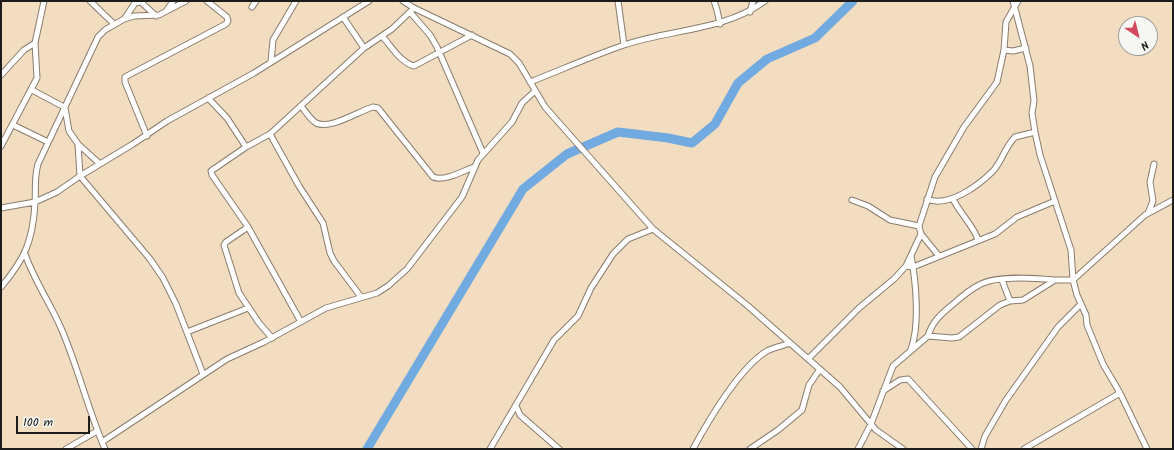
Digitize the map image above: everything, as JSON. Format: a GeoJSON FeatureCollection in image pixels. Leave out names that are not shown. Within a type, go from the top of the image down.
{"type":"FeatureCollection","features":[{"type":"Feature","properties":{"kind":"street"},"geometry":{"type":"LineString","coordinates":[[1,146],[37,78],[38,69],[35,43],[44,1]]}},
{"type":"Feature","properties":{"kind":"street"},"geometry":{"type":"LineString","coordinates":[[90,1],[96,3],[114,24]]}},
{"type":"Feature","properties":{"kind":"street"},"geometry":{"type":"LineString","coordinates":[[165,12],[173,1]]}},
{"type":"Feature","properties":{"kind":"street"},"geometry":{"type":"LineString","coordinates":[[1,287],[25,254],[32,235],[35,202],[35,174],[64,107],[98,37],[105,30],[124,19],[134,16],[156,16],[186,1]]}},
{"type":"Feature","properties":{"kind":"street"},"geometry":{"type":"LineString","coordinates":[[147,136],[125,82],[125,77],[226,24],[228,21],[227,17],[207,1]]}},
{"type":"Feature","properties":{"kind":"street"},"geometry":{"type":"LineString","coordinates":[[252,6],[256,1]]}},
{"type":"Feature","properties":{"kind":"street"},"geometry":{"type":"LineString","coordinates":[[271,61],[273,40],[296,1]]}},
{"type":"Feature","properties":{"kind":"street"},"geometry":{"type":"LineString","coordinates":[[1,208],[35,202],[57,192],[80,176],[147,136],[167,121],[242,80],[369,1]]}},
{"type":"Feature","properties":{"kind":"street"},"geometry":{"type":"LineString","coordinates":[[403,1],[412,10],[430,35],[440,53],[483,153]]}},
{"type":"Feature","properties":{"kind":"street"},"geometry":{"type":"LineString","coordinates":[[618,1],[624,45]]}},
{"type":"Feature","properties":{"kind":"street"},"geometry":{"type":"LineString","coordinates":[[714,1],[718,10],[720,24]]}},
{"type":"Feature","properties":{"kind":"street"},"geometry":{"type":"LineString","coordinates":[[750,12],[753,1]]}},
{"type":"Feature","properties":{"kind":"street"},"geometry":{"type":"LineString","coordinates":[[530,82],[624,45],[720,24],[750,12],[766,1]]}},
{"type":"Feature","properties":{"kind":"street"},"geometry":{"type":"LineString","coordinates":[[940,256],[921,234],[919,226],[927,199],[944,160],[972,116],[997,82],[1004,50],[1006,22],[1013,4],[1018,1]]}},
{"type":"Feature","properties":{"kind":"street"},"geometry":{"type":"LineString","coordinates":[[124,19],[135,3],[140,2],[156,16]]}},
{"type":"Feature","properties":{"kind":"street"},"geometry":{"type":"LineString","coordinates":[[1013,4],[1026,48],[1034,101],[1032,113],[1035,132],[1040,155],[1071,250],[1073,280],[1098,351],[1147,449]]}},
{"type":"Feature","properties":{"kind":"street"},"geometry":{"type":"LineString","coordinates":[[412,10],[472,35],[510,54],[519,63],[545,107],[653,229],[748,306],[820,369],[840,387],[871,424],[893,443],[903,449]]}},
{"type":"Feature","properties":{"kind":"street"},"geometry":{"type":"LineString","coordinates":[[301,322],[248,228],[212,175],[211,171],[246,147],[270,134],[364,48],[382,36],[412,10]]}},
{"type":"Feature","properties":{"kind":"street"},"geometry":{"type":"LineString","coordinates":[[343,17],[364,48]]}},
{"type":"Feature","properties":{"kind":"street"},"geometry":{"type":"LineString","coordinates":[[382,36],[408,64],[414,66],[472,35]]}},
{"type":"Feature","properties":{"kind":"street"},"geometry":{"type":"LineString","coordinates":[[1,75],[24,50],[35,43]]}},
{"type":"Feature","properties":{"kind":"street"},"geometry":{"type":"LineString","coordinates":[[1004,50],[1013,51],[1026,48]]}},
{"type":"Feature","properties":{"kind":"street"},"geometry":{"type":"LineString","coordinates":[[32,90],[64,107]]}},
{"type":"Feature","properties":{"kind":"street"},"geometry":{"type":"LineString","coordinates":[[102,442],[227,359],[272,338],[326,308],[377,293],[388,286],[407,269],[462,197],[474,167],[483,153],[512,122],[522,102],[535,91]]}},
{"type":"Feature","properties":{"kind":"street"},"geometry":{"type":"LineString","coordinates":[[208,98],[227,118],[246,147]]}},
{"type":"Feature","properties":{"kind":"street"},"geometry":{"type":"LineString","coordinates":[[301,106],[317,124],[339,121],[373,107],[378,108],[432,177],[437,179],[442,178],[474,167]]}},
{"type":"Feature","properties":{"kind":"street"},"geometry":{"type":"LineString","coordinates":[[64,107],[69,131],[78,144],[100,164]]}},
{"type":"Feature","properties":{"kind":"street"},"geometry":{"type":"LineString","coordinates":[[13,125],[48,142]]}},
{"type":"Feature","properties":{"kind":"street"},"geometry":{"type":"LineString","coordinates":[[927,199],[940,202],[953,199],[993,171],[1015,137],[1035,132]]}},
{"type":"Feature","properties":{"kind":"street"},"geometry":{"type":"LineString","coordinates":[[270,134],[299,186],[323,223],[330,253],[334,261],[361,297]]}},
{"type":"Feature","properties":{"kind":"street"},"geometry":{"type":"LineString","coordinates":[[78,144],[80,176],[150,259],[163,278],[176,304],[204,374]]}},
{"type":"Feature","properties":{"kind":"street"},"geometry":{"type":"LineString","coordinates":[[1148,213],[1153,201],[1150,182],[1154,164]]}},
{"type":"Feature","properties":{"kind":"street"},"geometry":{"type":"LineString","coordinates":[[953,199],[960,213],[977,234],[978,240]]}},
{"type":"Feature","properties":{"kind":"street"},"geometry":{"type":"LineString","coordinates":[[852,200],[868,206],[890,220],[919,226]]}},
{"type":"Feature","properties":{"kind":"street"},"geometry":{"type":"LineString","coordinates":[[858,449],[871,424],[893,366],[928,336],[930,326],[936,318],[961,297],[980,284],[993,280],[1073,280],[1148,213],[1173,200]]}},
{"type":"Feature","properties":{"kind":"street"},"geometry":{"type":"LineString","coordinates":[[906,266],[913,267],[1001,231],[1017,217],[1055,201]]}},
{"type":"Feature","properties":{"kind":"street"},"geometry":{"type":"LineString","coordinates":[[248,228],[226,242],[224,245],[239,293],[248,308],[272,338]]}},
{"type":"Feature","properties":{"kind":"street"},"geometry":{"type":"LineString","coordinates":[[490,449],[554,340],[578,316],[591,288],[613,254],[628,239],[653,229]]}},
{"type":"Feature","properties":{"kind":"street"},"geometry":{"type":"LineString","coordinates":[[808,359],[859,308],[894,279],[906,266],[921,234]]}},
{"type":"Feature","properties":{"kind":"street"},"geometry":{"type":"LineString","coordinates":[[25,254],[62,330],[105,449]]}},
{"type":"Feature","properties":{"kind":"street"},"geometry":{"type":"LineString","coordinates":[[911,255],[916,326],[915,338],[911,350]]}},
{"type":"Feature","properties":{"kind":"street"},"geometry":{"type":"LineString","coordinates":[[1002,280],[1010,301]]}},
{"type":"Feature","properties":{"kind":"street"},"geometry":{"type":"LineString","coordinates":[[928,336],[952,338],[959,337],[1000,305],[1010,301],[1023,300],[1055,280]]}},
{"type":"Feature","properties":{"kind":"street"},"geometry":{"type":"LineString","coordinates":[[981,449],[991,424],[1011,394],[1058,327],[1081,304]]}},
{"type":"Feature","properties":{"kind":"street"},"geometry":{"type":"LineString","coordinates":[[187,332],[248,308]]}},
{"type":"Feature","properties":{"kind":"street"},"geometry":{"type":"LineString","coordinates":[[693,449],[731,390],[746,371],[759,357],[768,351],[790,343]]}},
{"type":"Feature","properties":{"kind":"street"},"geometry":{"type":"LineString","coordinates":[[750,449],[778,430],[802,410],[809,385],[820,369]]}},
{"type":"Feature","properties":{"kind":"street"},"geometry":{"type":"LineString","coordinates":[[883,391],[900,380],[908,379],[972,449]]}},
{"type":"Feature","properties":{"kind":"street"},"geometry":{"type":"LineString","coordinates":[[1024,449],[1034,447],[1120,393]]}},
{"type":"Feature","properties":{"kind":"street"},"geometry":{"type":"LineString","coordinates":[[516,406],[520,415],[559,449]]}},
{"type":"Feature","properties":{"kind":"street"},"geometry":{"type":"LineString","coordinates":[[66,449],[97,430]]}},
{"type":"Feature","properties":{"kind":"waterway"},"geometry":{"type":"LineString","coordinates":[[367,449],[523,189],[567,154],[618,132],[668,138],[692,143],[715,124],[738,83],[767,59],[815,38],[853,1]]}}]}
